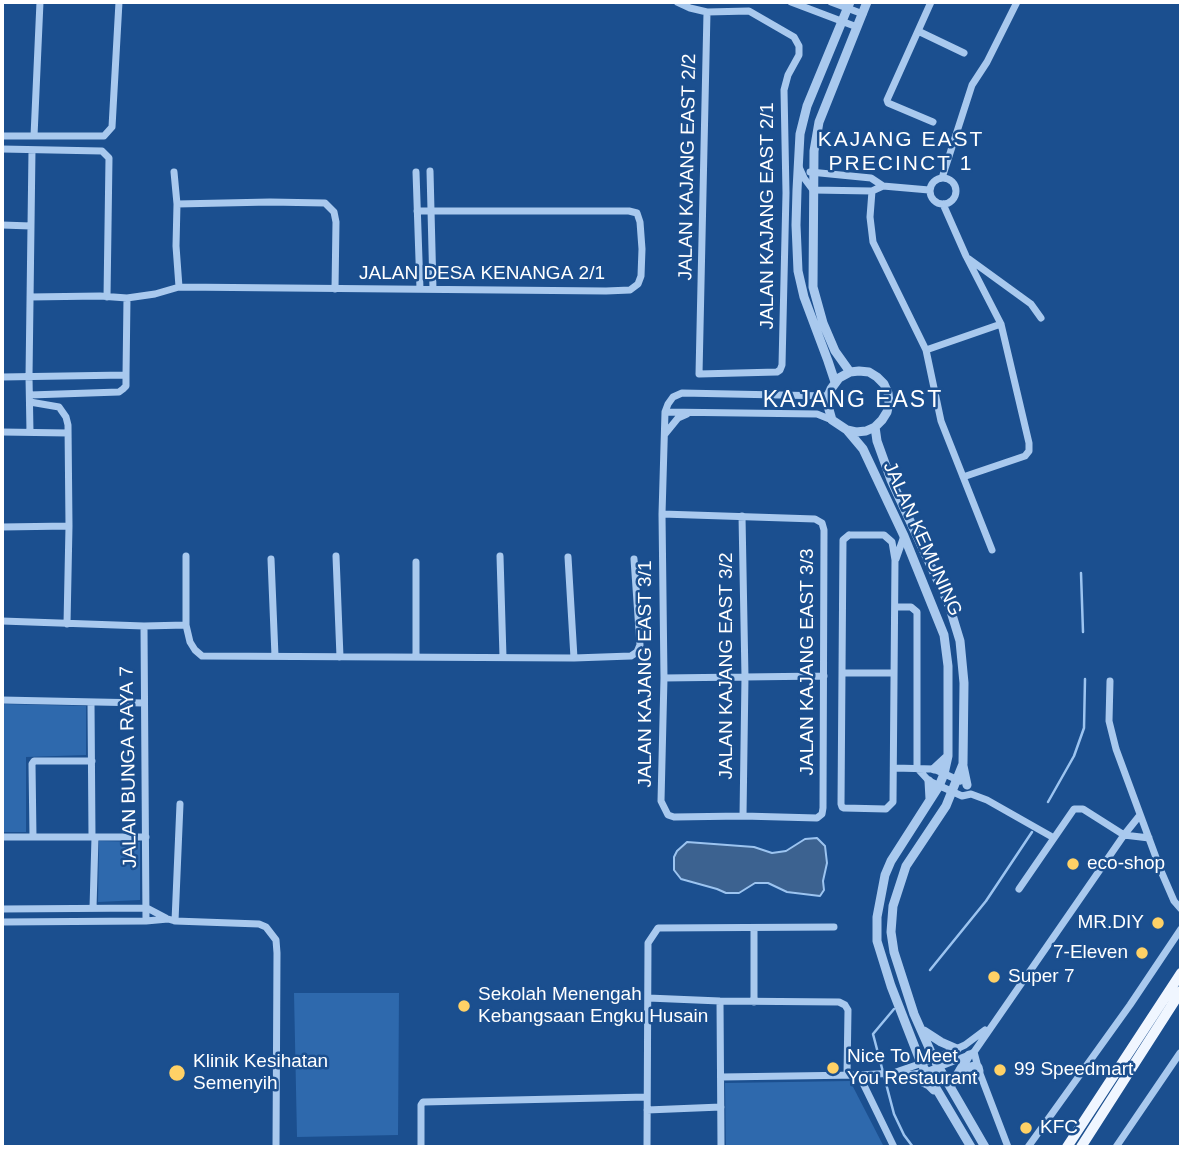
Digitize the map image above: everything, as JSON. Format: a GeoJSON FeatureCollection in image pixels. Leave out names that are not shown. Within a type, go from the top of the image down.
{"type":"FeatureCollection","features":[{"type":"Feature","properties":{"kind":"main road"},"geometry":{"type":"LineString","coordinates":[[1067,1147],[1181,973]]}},
{"type":"Feature","properties":{"kind":"main road"},"geometry":{"type":"LineString","coordinates":[[1081,1147],[1181,991]]}},
{"type":"Feature","properties":{"kind":"street"},"geometry":{"type":"LineString","coordinates":[[34,136],[40,2]]}},
{"type":"Feature","properties":{"kind":"street"},"geometry":{"type":"LineString","coordinates":[[2,136],[104,136],[112,127],[119,2]]}},
{"type":"Feature","properties":{"kind":"street"},"geometry":{"type":"LineString","coordinates":[[677,2],[707,12],[749,11],[752,2]]}},
{"type":"Feature","properties":{"kind":"street"},"geometry":{"type":"LineString","coordinates":[[791,2],[857,27]]}},
{"type":"Feature","properties":{"kind":"street"},"geometry":{"type":"LineString","coordinates":[[831,2],[849,5],[863,14]]}},
{"type":"Feature","properties":{"kind":"street"},"geometry":{"type":"LineString","coordinates":[[850,372],[835,351],[822,323],[813,287],[813,171],[819,122],[867,2]]}},
{"type":"Feature","properties":{"kind":"street"},"geometry":{"type":"LineString","coordinates":[[931,2],[887,100],[888,103],[933,122]]}},
{"type":"Feature","properties":{"kind":"street"},"geometry":{"type":"LineString","coordinates":[[942,178],[952,182],[956,192],[950,202],[943,204],[933,200],[929,190],[932,183],[942,178],[972,85],[987,62],[1017,2]]}},
{"type":"Feature","properties":{"kind":"street"},"geometry":{"type":"LineString","coordinates":[[835,382],[803,297],[798,271],[798,163],[800,134],[807,106],[849,5]]}},
{"type":"Feature","properties":{"kind":"street","name":"JALAN KAJANG EAST 2/1"},"geometry":{"type":"LineString","coordinates":[[699,374],[777,372],[782,365],[786,192],[784,90],[788,75],[799,55],[799,47],[794,37],[749,11]]}},
{"type":"Feature","properties":{"kind":"street","name":"JALAN KAJANG EAST 2/2"},"geometry":{"type":"LineString","coordinates":[[699,374],[707,12]]}},
{"type":"Feature","properties":{"kind":"street"},"geometry":{"type":"LineString","coordinates":[[918,31],[964,53]]}},
{"type":"Feature","properties":{"kind":"street"},"geometry":{"type":"LineString","coordinates":[[2,149],[102,151],[109,158],[107,297]]}},
{"type":"Feature","properties":{"kind":"street"},"geometry":{"type":"LineString","coordinates":[[30,432],[32,150]]}},
{"type":"Feature","properties":{"kind":"street"},"geometry":{"type":"LineString","coordinates":[[798,163],[803,178],[813,190],[872,191],[883,186]]}},
{"type":"Feature","properties":{"kind":"street"},"geometry":{"type":"LineString","coordinates":[[430,171],[433,289]]}},
{"type":"Feature","properties":{"kind":"street"},"geometry":{"type":"LineString","coordinates":[[797,190],[803,178],[813,171],[871,178],[883,186],[929,190]]}},
{"type":"Feature","properties":{"kind":"street"},"geometry":{"type":"LineString","coordinates":[[174,172],[179,287]]}},
{"type":"Feature","properties":{"kind":"street"},"geometry":{"type":"LineString","coordinates":[[416,172],[420,289]]}},
{"type":"Feature","properties":{"kind":"street"},"geometry":{"type":"LineString","coordinates":[[872,191],[870,217],[873,242],[926,349],[941,421],[992,550]]}},
{"type":"Feature","properties":{"kind":"street","name":"JALAN DESA KENANGA 2/1"},"geometry":{"type":"LineString","coordinates":[[177,204],[325,203],[334,212],[336,222],[335,289]]}},
{"type":"Feature","properties":{"kind":"street"},"geometry":{"type":"LineString","coordinates":[[943,204],[1001,324],[1029,443],[1025,456],[963,477]]}},
{"type":"Feature","properties":{"kind":"street"},"geometry":{"type":"LineString","coordinates":[[417,211],[431,211]]}},
{"type":"Feature","properties":{"kind":"street","name":"JALAN DESA KENANGA 2/1"},"geometry":{"type":"LineString","coordinates":[[30,297],[127,298],[179,287],[630,290],[638,284],[642,276],[640,222],[637,213],[431,211]]}},
{"type":"Feature","properties":{"kind":"street"},"geometry":{"type":"LineString","coordinates":[[2,225],[31,226]]}},
{"type":"Feature","properties":{"kind":"street"},"geometry":{"type":"LineString","coordinates":[[966,256],[1031,304],[1041,318]]}},
{"type":"Feature","properties":{"kind":"street"},"geometry":{"type":"LineString","coordinates":[[30,398],[119,392],[126,386],[127,298]]}},
{"type":"Feature","properties":{"kind":"street"},"geometry":{"type":"LineString","coordinates":[[926,349],[1001,324]]}},
{"type":"Feature","properties":{"kind":"street"},"geometry":{"type":"LineString","coordinates":[[828,396],[682,393],[673,397],[664,412],[817,414],[847,430],[866,431],[882,421],[887,412],[888,393],[884,384],[869,372],[859,371],[850,372],[835,382],[828,396],[832,420]]}},
{"type":"Feature","properties":{"kind":"street"},"geometry":{"type":"LineString","coordinates":[[2,377],[126,374]]}},
{"type":"Feature","properties":{"kind":"street"},"geometry":{"type":"LineString","coordinates":[[30,398],[59,407],[66,417],[69,526],[67,624]]}},
{"type":"Feature","properties":{"kind":"street","name":"JALAN KAJANG EAST 3/1"},"geometry":{"type":"LineString","coordinates":[[664,412],[664,678],[661,773],[661,801],[664,809],[668,815],[681,818],[817,818],[822,814],[823,808]]}},
{"type":"Feature","properties":{"kind":"street"},"geometry":{"type":"LineString","coordinates":[[664,435],[678,418],[690,412]]}},
{"type":"Feature","properties":{"kind":"street","name":"JALAN KEMUNING"},"geometry":{"type":"LineString","coordinates":[[875,427],[877,441],[891,480],[949,605],[960,641],[964,683],[963,764],[957,780],[963,792],[946,806],[906,866],[893,906],[891,932],[894,951],[914,1014],[937,1063],[985,1147]]}},
{"type":"Feature","properties":{"kind":"street","name":"JALAN KEMUNING"},"geometry":{"type":"LineString","coordinates":[[847,430],[863,449],[904,536],[944,635],[948,666],[948,755],[944,774],[891,862],[877,917],[877,940],[891,986],[923,1068],[971,1147]]}},
{"type":"Feature","properties":{"kind":"street"},"geometry":{"type":"LineString","coordinates":[[2,432],[68,433]]}},
{"type":"Feature","properties":{"kind":"street"},"geometry":{"type":"LineString","coordinates":[[662,514],[742,516]]}},
{"type":"Feature","properties":{"kind":"street","name":"JALAN KAJANG EAST 3/3"},"geometry":{"type":"LineString","coordinates":[[742,516],[815,519],[822,523],[824,530],[823,808]]}},
{"type":"Feature","properties":{"kind":"street","name":"JALAN KAJANG EAST 3/2"},"geometry":{"type":"LineString","coordinates":[[742,516],[745,677],[743,816]]}},
{"type":"Feature","properties":{"kind":"street"},"geometry":{"type":"LineString","coordinates":[[2,527],[69,526]]}},
{"type":"Feature","properties":{"kind":"street"},"geometry":{"type":"LineString","coordinates":[[849,535],[884,535],[892,542],[895,560],[895,607],[893,802],[886,809],[844,808],[843,540],[849,535]]}},
{"type":"Feature","properties":{"kind":"street"},"geometry":{"type":"LineString","coordinates":[[895,560],[904,536]]}},
{"type":"Feature","properties":{"kind":"street"},"geometry":{"type":"LineString","coordinates":[[187,556],[187,625],[190,642],[202,656],[340,657],[631,656],[637,652],[640,645],[634,559]]}},
{"type":"Feature","properties":{"kind":"street"},"geometry":{"type":"LineString","coordinates":[[336,556],[340,657]]}},
{"type":"Feature","properties":{"kind":"street"},"geometry":{"type":"LineString","coordinates":[[500,556],[503,657]]}},
{"type":"Feature","properties":{"kind":"street"},"geometry":{"type":"LineString","coordinates":[[568,557],[573,658]]}},
{"type":"Feature","properties":{"kind":"street"},"geometry":{"type":"LineString","coordinates":[[271,559],[275,656]]}},
{"type":"Feature","properties":{"kind":"street"},"geometry":{"type":"LineString","coordinates":[[416,562],[416,657]]}},
{"type":"Feature","properties":{"kind":"street"},"geometry":{"type":"LineString","coordinates":[[895,607],[911,607],[917,612],[917,768],[929,781],[987,800],[1054,838]]}},
{"type":"Feature","properties":{"kind":"street"},"geometry":{"type":"LineString","coordinates":[[2,621],[187,625]]}},
{"type":"Feature","properties":{"kind":"street","name":"JALAN BUNGA RAYA 7"},"geometry":{"type":"LineString","coordinates":[[144,626],[146,921]]}},
{"type":"Feature","properties":{"kind":"street"},"geometry":{"type":"LineString","coordinates":[[842,673],[894,673]]}},
{"type":"Feature","properties":{"kind":"street"},"geometry":{"type":"LineString","coordinates":[[664,678],[824,676]]}},
{"type":"Feature","properties":{"kind":"street"},"geometry":{"type":"LineString","coordinates":[[1110,681],[1109,721],[1116,749],[1174,901],[1181,909]]}},
{"type":"Feature","properties":{"kind":"street"},"geometry":{"type":"LineString","coordinates":[[2,700],[144,703]]}},
{"type":"Feature","properties":{"kind":"street"},"geometry":{"type":"LineString","coordinates":[[91,702],[93,908]]}},
{"type":"Feature","properties":{"kind":"street"},"geometry":{"type":"LineString","coordinates":[[934,769],[948,755]]}},
{"type":"Feature","properties":{"kind":"street"},"geometry":{"type":"LineString","coordinates":[[33,837],[34,761],[92,761]]}},
{"type":"Feature","properties":{"kind":"street"},"geometry":{"type":"LineString","coordinates":[[963,764],[963,792]]}},
{"type":"Feature","properties":{"kind":"street"},"geometry":{"type":"LineString","coordinates":[[894,768],[934,769],[957,780]]}},
{"type":"Feature","properties":{"kind":"street"},"geometry":{"type":"LineString","coordinates":[[929,781],[930,801]]}},
{"type":"Feature","properties":{"kind":"street"},"geometry":{"type":"LineString","coordinates":[[171,920],[180,804]]}},
{"type":"Feature","properties":{"kind":"street"},"geometry":{"type":"LineString","coordinates":[[1020,889],[1074,809],[1083,809],[1124,835],[1149,838]]}},
{"type":"Feature","properties":{"kind":"street"},"geometry":{"type":"LineString","coordinates":[[950,1087],[971,1053],[1140,815]]}},
{"type":"Feature","properties":{"kind":"street"},"geometry":{"type":"LineString","coordinates":[[2,837],[146,837]]}},
{"type":"Feature","properties":{"kind":"street"},"geometry":{"type":"LineString","coordinates":[[2,909],[147,908],[171,920]]}},
{"type":"Feature","properties":{"kind":"street"},"geometry":{"type":"LineString","coordinates":[[2,922],[171,920],[258,924],[267,927],[276,940],[278,953],[276,1147]]}},
{"type":"Feature","properties":{"kind":"street"},"geometry":{"type":"LineString","coordinates":[[647,1147],[648,943],[658,928],[834,927]]}},
{"type":"Feature","properties":{"kind":"street"},"geometry":{"type":"LineString","coordinates":[[754,928],[754,1002]]}},
{"type":"Feature","properties":{"kind":"street"},"geometry":{"type":"LineString","coordinates":[[1028,1147],[1181,929]]}},
{"type":"Feature","properties":{"kind":"street"},"geometry":{"type":"LineString","coordinates":[[648,998],[720,1002],[839,1002],[848,1010],[847,1075]]}},
{"type":"Feature","properties":{"kind":"street"},"geometry":{"type":"LineString","coordinates":[[720,1002],[721,1147]]}},
{"type":"Feature","properties":{"kind":"street"},"geometry":{"type":"LineString","coordinates":[[937,1063],[991,1026]]}},
{"type":"Feature","properties":{"kind":"street"},"geometry":{"type":"LineString","coordinates":[[922,1030],[957,1049]]}},
{"type":"Feature","properties":{"kind":"street"},"geometry":{"type":"LineString","coordinates":[[908,1075],[971,1053]]}},
{"type":"Feature","properties":{"kind":"street"},"geometry":{"type":"LineString","coordinates":[[971,1053],[1008,1147]]}},
{"type":"Feature","properties":{"kind":"street"},"geometry":{"type":"LineString","coordinates":[[1116,1147],[1180,1053]]}},
{"type":"Feature","properties":{"kind":"street"},"geometry":{"type":"LineString","coordinates":[[960,1070],[971,1066],[978,1067],[979,1071]]}},
{"type":"Feature","properties":{"kind":"street"},"geometry":{"type":"LineString","coordinates":[[721,1077],[874,1075],[923,1068]]}},
{"type":"Feature","properties":{"kind":"street"},"geometry":{"type":"LineString","coordinates":[[892,1073],[908,1075],[938,1094]]}},
{"type":"Feature","properties":{"kind":"street"},"geometry":{"type":"LineString","coordinates":[[859,1075],[894,1147]]}},
{"type":"Feature","properties":{"kind":"street"},"geometry":{"type":"LineString","coordinates":[[421,1147],[423,1102],[647,1097]]}},
{"type":"Feature","properties":{"kind":"street"},"geometry":{"type":"LineString","coordinates":[[647,1110],[721,1107]]}},
{"type":"Feature","properties":{"kind":"shaded area"},"geometry":{"type":"Polygon","coordinates":[[[2,704],[86,706],[86,755],[26,757],[26,832],[2,832],[2,704]]]}},
{"type":"Feature","properties":{"kind":"shaded area"},"geometry":{"type":"Polygon","coordinates":[[[817,838],[825,846],[827,863],[824,890],[820,896],[787,892],[768,883],[755,883],[739,893],[726,893],[681,879],[674,870],[674,857],[687,842],[754,847],[772,853],[786,851],[805,839],[817,838]]]}},
{"type":"Feature","properties":{"kind":"shaded area"},"geometry":{"type":"Polygon","coordinates":[[[99,841],[140,842],[140,900],[98,902],[99,841]]]}},
{"type":"Feature","properties":{"kind":"shaded area"},"geometry":{"type":"Polygon","coordinates":[[[294,993],[399,993],[398,1135],[297,1137],[294,993]]]}},
{"type":"Feature","properties":{"kind":"shaded area"},"geometry":{"type":"Polygon","coordinates":[[[850,1081],[884,1147],[726,1147],[725,1083],[850,1081]]]}},
{"type":"Feature","properties":{"kind":"waterway"},"geometry":{"type":"LineString","coordinates":[[1081,573],[1083,632]]}},
{"type":"Feature","properties":{"kind":"waterway"},"geometry":{"type":"LineString","coordinates":[[1048,802],[1074,756],[1084,728],[1085,679]]}},
{"type":"Feature","properties":{"kind":"waterway"},"geometry":{"type":"LineString","coordinates":[[930,970],[986,901],[1032,832]]}},
{"type":"Feature","properties":{"kind":"waterway"},"geometry":{"type":"LineString","coordinates":[[894,1009],[873,1034],[894,1114],[913,1147]]}},
{"type":"Feature","properties":{"kind":"place","name":"eco-shop"},"geometry":{"type":"Point","coordinates":[1073,864]}},
{"type":"Feature","properties":{"kind":"place","name":"MR.DIY"},"geometry":{"type":"Point","coordinates":[1158,923]}},
{"type":"Feature","properties":{"kind":"place","name":"7-Eleven"},"geometry":{"type":"Point","coordinates":[1142,953]}},
{"type":"Feature","properties":{"kind":"place","name":"Super 7"},"geometry":{"type":"Point","coordinates":[994,977]}},
{"type":"Feature","properties":{"kind":"place","name":"Sekolah Menengah Kebangsaan Engku Husain"},"geometry":{"type":"Point","coordinates":[464,1006]}},
{"type":"Feature","properties":{"kind":"place","name":"Nice To Meet You Restaurant"},"geometry":{"type":"Point","coordinates":[833,1068]}},
{"type":"Feature","properties":{"kind":"place","name":"99 Speedmart"},"geometry":{"type":"Point","coordinates":[1000,1070]}},
{"type":"Feature","properties":{"kind":"place","name":"Klinik Kesihatan Semenyih"},"geometry":{"type":"Point","coordinates":[177,1073]}},
{"type":"Feature","properties":{"kind":"place","name":"KFC"},"geometry":{"type":"Point","coordinates":[1026,1128]}},
{"type":"Feature","properties":{"kind":"district","name":"KAJANG EAST PRECINCT 1"},"geometry":{"type":"Point","coordinates":[901,152]}},
{"type":"Feature","properties":{"kind":"district","name":"KAJANG EAST"},"geometry":{"type":"Point","coordinates":[853,401]}}]}
